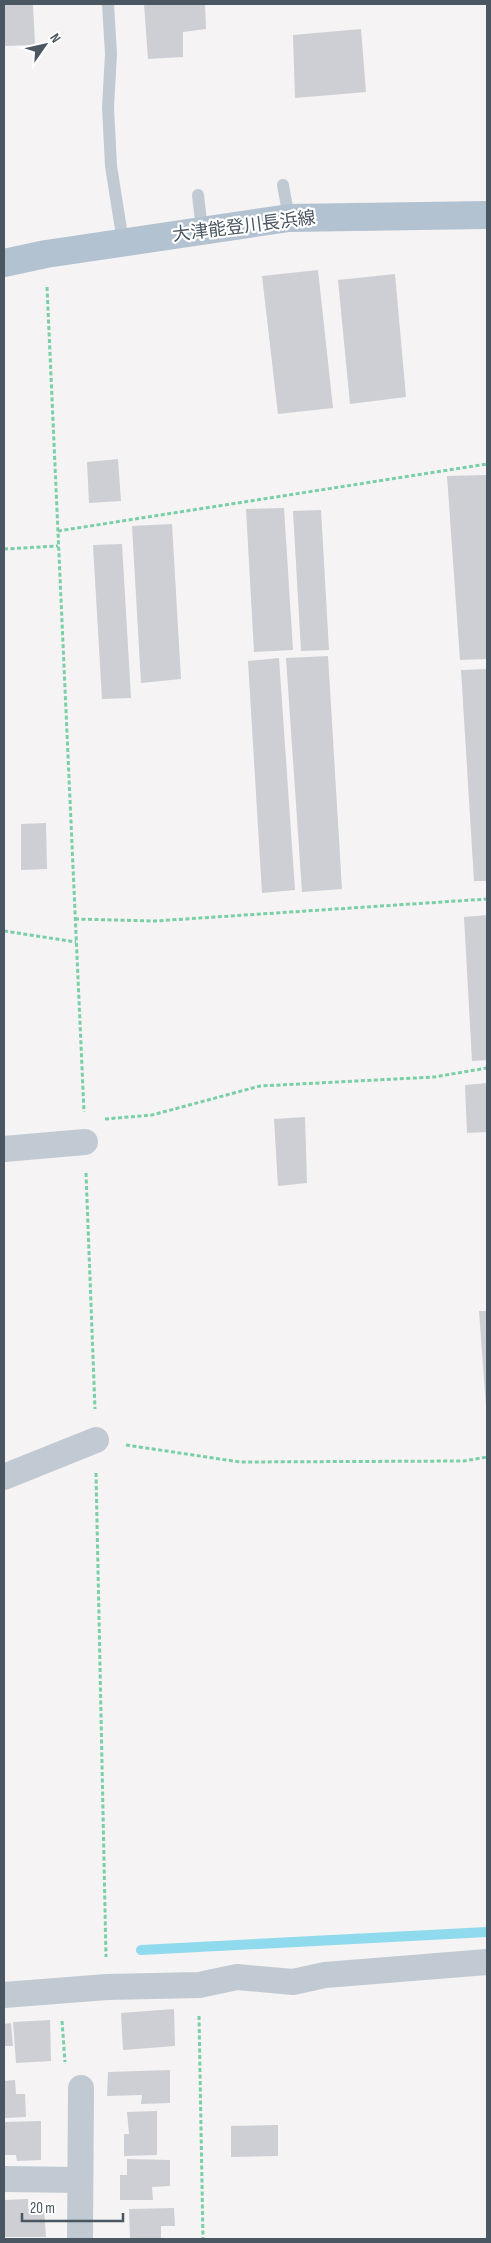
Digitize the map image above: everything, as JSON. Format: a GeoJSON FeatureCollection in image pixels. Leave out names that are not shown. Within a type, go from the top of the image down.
{"type":"FeatureCollection","features":[{"type":"Feature","properties":{"kind":"main road","name":"大津能登川長浜線"},"geometry":{"type":"LineString","coordinates":[[4,263],[46,254],[289,218],[487,215]]}},
{"type":"Feature","properties":{"kind":"street"},"geometry":{"type":"LineString","coordinates":[[4,1149],[84,1131]]}},
{"type":"Feature","properties":{"kind":"street"},"geometry":{"type":"LineString","coordinates":[[4,1478],[96,1440]]}},
{"type":"Feature","properties":{"kind":"street"},"geometry":{"type":"LineString","coordinates":[[4,1995],[107,1988],[199,1985],[237,1977],[293,1982],[325,1975],[487,1962]]}},
{"type":"Feature","properties":{"kind":"street"},"geometry":{"type":"LineString","coordinates":[[80,2239],[81,2088]]}},
{"type":"Feature","properties":{"kind":"street"},"geometry":{"type":"LineString","coordinates":[[4,2179],[80,2180]]}},
{"type":"Feature","properties":{"kind":"lane"},"geometry":{"type":"LineString","coordinates":[[108,4],[110,54],[108,107],[111,166],[123,242]]}},
{"type":"Feature","properties":{"kind":"lane"},"geometry":{"type":"LineString","coordinates":[[283,185],[289,218]]}},
{"type":"Feature","properties":{"kind":"lane"},"geometry":{"type":"LineString","coordinates":[[198,195],[202,230]]}},
{"type":"Feature","properties":{"kind":"path"},"geometry":{"type":"LineString","coordinates":[[46,254],[96,1440],[107,1988]]}},
{"type":"Feature","properties":{"kind":"path"},"geometry":{"type":"LineString","coordinates":[[58,531],[487,464]]}},
{"type":"Feature","properties":{"kind":"path"},"geometry":{"type":"LineString","coordinates":[[4,548],[58,546]]}},
{"type":"Feature","properties":{"kind":"path"},"geometry":{"type":"LineString","coordinates":[[75,919],[155,921],[487,899]]}},
{"type":"Feature","properties":{"kind":"path"},"geometry":{"type":"LineString","coordinates":[[4,931],[76,942]]}},
{"type":"Feature","properties":{"kind":"path"},"geometry":{"type":"LineString","coordinates":[[84,1131],[260,1086],[434,1077],[487,1068]]}},
{"type":"Feature","properties":{"kind":"path"},"geometry":{"type":"LineString","coordinates":[[96,1440],[240,1462],[464,1461],[487,1457]]}},
{"type":"Feature","properties":{"kind":"path"},"geometry":{"type":"LineString","coordinates":[[199,1985],[203,2239]]}},
{"type":"Feature","properties":{"kind":"path"},"geometry":{"type":"LineString","coordinates":[[60,1991],[65,2073],[81,2088]]}},
{"type":"Feature","properties":{"kind":"building"},"geometry":{"type":"Polygon","coordinates":[[[4,4],[33,4],[35,45],[4,46],[4,4]]]}},
{"type":"Feature","properties":{"kind":"building"},"geometry":{"type":"Polygon","coordinates":[[[144,4],[205,4],[206,29],[183,32],[183,57],[148,59],[144,4]]]}},
{"type":"Feature","properties":{"kind":"building"},"geometry":{"type":"Polygon","coordinates":[[[361,29],[366,92],[295,98],[293,35],[361,29]]]}},
{"type":"Feature","properties":{"kind":"building"},"geometry":{"type":"Polygon","coordinates":[[[318,270],[333,408],[278,414],[262,276],[318,270]]]}},
{"type":"Feature","properties":{"kind":"building"},"geometry":{"type":"Polygon","coordinates":[[[395,274],[406,397],[350,404],[338,280],[395,274]]]}},
{"type":"Feature","properties":{"kind":"building"},"geometry":{"type":"Polygon","coordinates":[[[118,459],[121,501],[89,503],[87,462],[118,459]]]}},
{"type":"Feature","properties":{"kind":"building"},"geometry":{"type":"Polygon","coordinates":[[[486,475],[487,659],[460,660],[447,476],[486,475]]]}},
{"type":"Feature","properties":{"kind":"building"},"geometry":{"type":"Polygon","coordinates":[[[284,508],[293,650],[254,652],[246,509],[284,508]]]}},
{"type":"Feature","properties":{"kind":"building"},"geometry":{"type":"Polygon","coordinates":[[[321,510],[329,650],[301,651],[293,511],[321,510]]]}},
{"type":"Feature","properties":{"kind":"building"},"geometry":{"type":"Polygon","coordinates":[[[172,524],[181,679],[141,683],[132,526],[172,524]]]}},
{"type":"Feature","properties":{"kind":"building"},"geometry":{"type":"Polygon","coordinates":[[[122,544],[131,698],[102,699],[93,545],[122,544]]]}},
{"type":"Feature","properties":{"kind":"building"},"geometry":{"type":"Polygon","coordinates":[[[328,656],[342,889],[302,892],[286,658],[328,656]]]}},
{"type":"Feature","properties":{"kind":"building"},"geometry":{"type":"Polygon","coordinates":[[[279,658],[295,890],[262,893],[248,661],[279,658]]]}},
{"type":"Feature","properties":{"kind":"building"},"geometry":{"type":"Polygon","coordinates":[[[487,669],[487,881],[474,881],[461,670],[487,669]]]}},
{"type":"Feature","properties":{"kind":"building"},"geometry":{"type":"Polygon","coordinates":[[[46,823],[47,869],[21,870],[21,824],[46,823]]]}},
{"type":"Feature","properties":{"kind":"building"},"geometry":{"type":"Polygon","coordinates":[[[487,915],[487,1060],[472,1061],[464,917],[487,915]]]}},
{"type":"Feature","properties":{"kind":"building"},"geometry":{"type":"Polygon","coordinates":[[[487,1083],[487,1132],[467,1133],[465,1085],[487,1083]]]}},
{"type":"Feature","properties":{"kind":"building"},"geometry":{"type":"Polygon","coordinates":[[[305,1117],[307,1183],[278,1186],[274,1119],[305,1117]]]}},
{"type":"Feature","properties":{"kind":"building"},"geometry":{"type":"Polygon","coordinates":[[[479,1311],[487,1311],[487,1406],[486,1406],[479,1311]]]}},
{"type":"Feature","properties":{"kind":"building"},"geometry":{"type":"Polygon","coordinates":[[[174,2009],[175,2046],[123,2050],[121,2013],[174,2009]]]}},
{"type":"Feature","properties":{"kind":"building"},"geometry":{"type":"Polygon","coordinates":[[[50,2020],[51,2061],[16,2063],[13,2022],[50,2020]]]}},
{"type":"Feature","properties":{"kind":"building"},"geometry":{"type":"Polygon","coordinates":[[[11,2023],[13,2046],[4,2046],[4,2024],[11,2023]]]}},
{"type":"Feature","properties":{"kind":"building"},"geometry":{"type":"Polygon","coordinates":[[[170,2070],[170,2103],[141,2104],[142,2095],[107,2096],[108,2072],[170,2070]]]}},
{"type":"Feature","properties":{"kind":"building"},"geometry":{"type":"Polygon","coordinates":[[[15,2080],[16,2094],[25,2094],[26,2117],[4,2118],[4,2081],[15,2080]]]}},
{"type":"Feature","properties":{"kind":"building"},"geometry":{"type":"Polygon","coordinates":[[[157,2111],[157,2155],[124,2156],[124,2134],[129,2134],[127,2112],[157,2111]]]}},
{"type":"Feature","properties":{"kind":"building"},"geometry":{"type":"Polygon","coordinates":[[[41,2121],[41,2160],[17,2161],[16,2155],[4,2155],[4,2122],[41,2121]]]}},
{"type":"Feature","properties":{"kind":"building"},"geometry":{"type":"Polygon","coordinates":[[[278,2125],[278,2156],[231,2157],[231,2126],[278,2125]]]}},
{"type":"Feature","properties":{"kind":"building"},"geometry":{"type":"Polygon","coordinates":[[[127,2159],[170,2160],[170,2186],[152,2187],[153,2200],[120,2200],[120,2175],[127,2175],[127,2159]]]}},
{"type":"Feature","properties":{"kind":"building"},"geometry":{"type":"Polygon","coordinates":[[[28,2199],[28,2209],[44,2209],[46,2237],[4,2237],[4,2200],[28,2199]]]}},
{"type":"Feature","properties":{"kind":"building"},"geometry":{"type":"Polygon","coordinates":[[[174,2208],[175,2226],[161,2226],[161,2239],[130,2239],[129,2209],[174,2208]]]}},
{"type":"Feature","properties":{"kind":"waterway"},"geometry":{"type":"LineString","coordinates":[[141,1950],[487,1932]]}}]}
